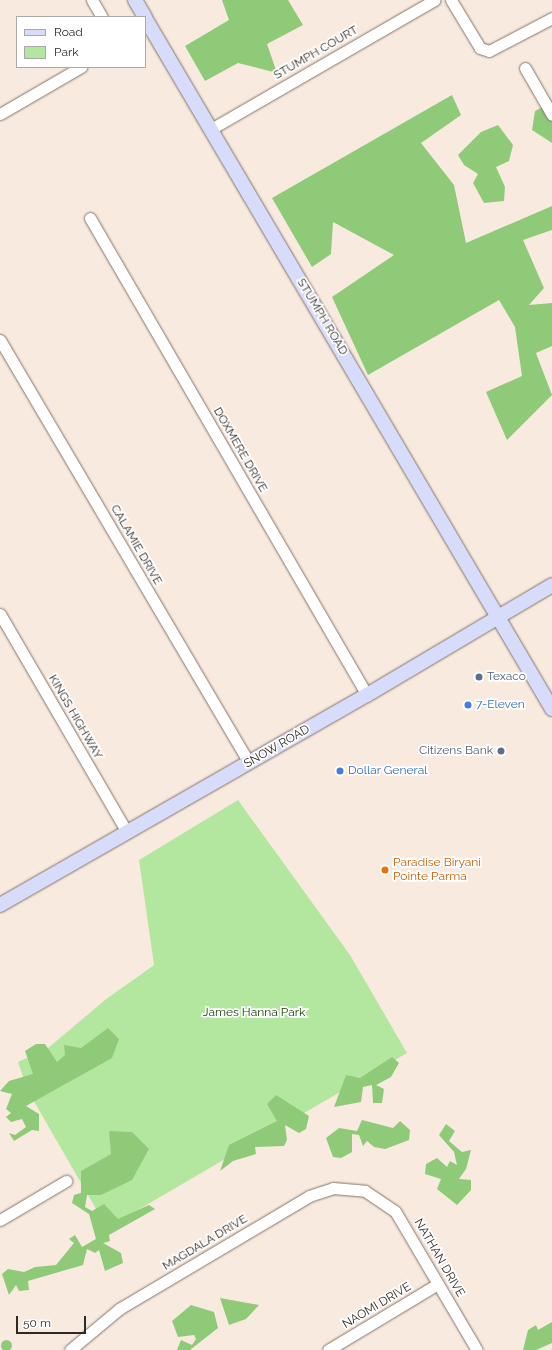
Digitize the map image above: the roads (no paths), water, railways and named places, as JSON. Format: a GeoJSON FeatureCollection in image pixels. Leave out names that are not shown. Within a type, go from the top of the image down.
{"type":"FeatureCollection","features":[{"type":"Feature","properties":{"kind":"main road","name":"STUMPH ROAD"},"geometry":{"type":"LineString","coordinates":[[135,0],[144,16]]}},
{"type":"Feature","properties":{"kind":"main road","name":"STUMPH ROAD"},"geometry":{"type":"LineString","coordinates":[[146,19],[552,709]]}},
{"type":"Feature","properties":{"kind":"main road","name":"SNOW ROAD"},"geometry":{"type":"LineString","coordinates":[[0,905],[367,695],[552,585]]}},
{"type":"Feature","properties":{"kind":"street"},"geometry":{"type":"LineString","coordinates":[[92,0],[101,16]]}},
{"type":"Feature","properties":{"kind":"street","name":"STUMPH COURT"},"geometry":{"type":"LineString","coordinates":[[210,129],[434,0]]}},
{"type":"Feature","properties":{"kind":"street"},"geometry":{"type":"LineString","coordinates":[[452,0],[480,48],[489,51],[552,18]]}},
{"type":"Feature","properties":{"kind":"street"},"geometry":{"type":"LineString","coordinates":[[0,114],[79,68]]}},
{"type":"Feature","properties":{"kind":"street"},"geometry":{"type":"LineString","coordinates":[[525,68],[552,115]]}},
{"type":"Feature","properties":{"kind":"street","name":"DOXMERE DRIVE"},"geometry":{"type":"LineString","coordinates":[[90,218],[367,695]]}},
{"type":"Feature","properties":{"kind":"street","name":"CALAMIE DRIVE"},"geometry":{"type":"LineString","coordinates":[[0,340],[249,763]]}},
{"type":"Feature","properties":{"kind":"street","name":"KINGS HIGHWAY"},"geometry":{"type":"LineString","coordinates":[[0,614],[127,832]]}},
{"type":"Feature","properties":{"kind":"street"},"geometry":{"type":"LineString","coordinates":[[0,1220],[66,1181]]}},
{"type":"Feature","properties":{"kind":"street","name":"MAGDALA DRIVE"},"geometry":{"type":"LineString","coordinates":[[70,1350],[119,1309],[308,1196],[333,1188],[365,1191]]}},
{"type":"Feature","properties":{"kind":"street","name":"NATHAN DRIVE"},"geometry":{"type":"LineString","coordinates":[[365,1191],[395,1212],[477,1350]]}},
{"type":"Feature","properties":{"kind":"street","name":"NAOMI DRIVE"},"geometry":{"type":"LineString","coordinates":[[328,1350],[438,1284]]}},
{"type":"Feature","properties":{"kind":"place","name":"Texaco"},"geometry":{"type":"Point","coordinates":[479,677]}},
{"type":"Feature","properties":{"kind":"place","name":"7-Eleven"},"geometry":{"type":"Point","coordinates":[468,705]}},
{"type":"Feature","properties":{"kind":"place","name":"Citizens Bank"},"geometry":{"type":"Point","coordinates":[501,751]}},
{"type":"Feature","properties":{"kind":"place","name":"Dollar General"},"geometry":{"type":"Point","coordinates":[340,771]}},
{"type":"Feature","properties":{"kind":"place","name":"Paradise Biryani Pointe Parma"},"geometry":{"type":"Point","coordinates":[385,870]}},
{"type":"Feature","properties":{"kind":"park label","name":"James Hanna Park"},"geometry":{"type":"Point","coordinates":[254,1013]}}]}
